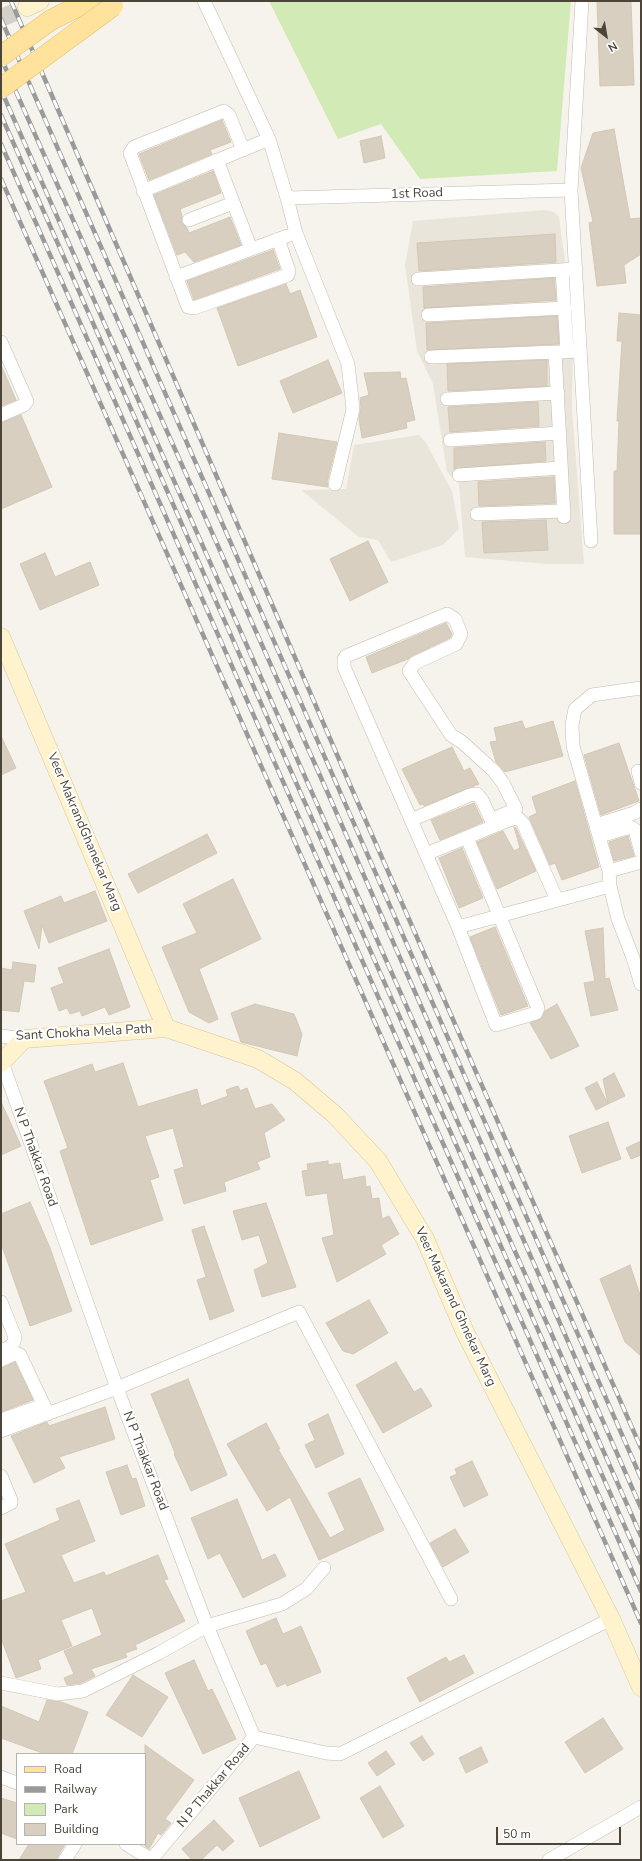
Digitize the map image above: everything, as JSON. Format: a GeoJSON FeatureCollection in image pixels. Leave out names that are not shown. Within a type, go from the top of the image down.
{"type":"FeatureCollection","features":[{"type":"Feature","properties":{"kind":"main road"},"geometry":{"type":"LineString","coordinates":[[1,56],[51,20],[89,1]]}},
{"type":"Feature","properties":{"kind":"main road"},"geometry":{"type":"LineString","coordinates":[[1,88],[121,1]]}},
{"type":"Feature","properties":{"kind":"street"},"geometry":{"type":"LineString","coordinates":[[204,1],[269,139],[296,233],[348,364],[353,409],[335,484]]}},
{"type":"Feature","properties":{"kind":"street"},"geometry":{"type":"LineString","coordinates":[[582,1],[572,190],[591,541]]}},
{"type":"Feature","properties":{"kind":"street"},"geometry":{"type":"LineString","coordinates":[[243,150],[229,115],[224,111],[134,147],[130,155],[186,304],[191,308],[286,276],[289,271],[278,239]]}},
{"type":"Feature","properties":{"kind":"street"},"geometry":{"type":"LineString","coordinates":[[143,191],[269,139]]}},
{"type":"Feature","properties":{"kind":"street"},"geometry":{"type":"LineString","coordinates":[[217,160],[252,249]]}},
{"type":"Feature","properties":{"kind":"street","name":"1st Road"},"geometry":{"type":"LineString","coordinates":[[287,198],[572,190]]}},
{"type":"Feature","properties":{"kind":"street"},"geometry":{"type":"LineString","coordinates":[[189,220],[233,203]]}},
{"type":"Feature","properties":{"kind":"street"},"geometry":{"type":"LineString","coordinates":[[176,277],[296,233]]}},
{"type":"Feature","properties":{"kind":"street"},"geometry":{"type":"LineString","coordinates":[[418,279],[576,269]]}},
{"type":"Feature","properties":{"kind":"street"},"geometry":{"type":"LineString","coordinates":[[477,514],[564,514],[558,393],[565,308],[562,270]]}},
{"type":"Feature","properties":{"kind":"street"},"geometry":{"type":"LineString","coordinates":[[428,315],[565,308]]}},
{"type":"Feature","properties":{"kind":"street"},"geometry":{"type":"LineString","coordinates":[[1,342],[27,401],[24,405],[1,415]]}},
{"type":"Feature","properties":{"kind":"street"},"geometry":{"type":"LineString","coordinates":[[432,357],[580,351]]}},
{"type":"Feature","properties":{"kind":"street"},"geometry":{"type":"LineString","coordinates":[[447,399],[558,393]]}},
{"type":"Feature","properties":{"kind":"street"},"geometry":{"type":"LineString","coordinates":[[450,440],[560,433]]}},
{"type":"Feature","properties":{"kind":"street"},"geometry":{"type":"LineString","coordinates":[[459,475],[561,468]]}},
{"type":"Feature","properties":{"kind":"street"},"geometry":{"type":"LineString","coordinates":[[426,854],[467,838],[516,809],[503,783],[494,771],[462,742],[451,735],[409,671],[415,663],[456,644],[460,638],[461,634],[455,619],[447,614],[348,654],[344,659],[344,667],[458,927],[495,1024],[500,1026],[538,1011],[467,838]]}},
{"type":"Feature","properties":{"kind":"street","name":"Veer MakrandGhanekar Marg"},"geometry":{"type":"LineString","coordinates":[[1,637],[166,1028]]}},
{"type":"Feature","properties":{"kind":"street"},"geometry":{"type":"LineString","coordinates":[[641,688],[592,695],[575,709],[572,725],[573,746],[609,871],[610,886],[618,919],[641,984]]}},
{"type":"Feature","properties":{"kind":"street"},"geometry":{"type":"LineString","coordinates":[[411,820],[477,794],[482,800],[492,823]]}},
{"type":"Feature","properties":{"kind":"street"},"geometry":{"type":"LineString","coordinates":[[598,831],[641,809]]}},
{"type":"Feature","properties":{"kind":"street"},"geometry":{"type":"LineString","coordinates":[[492,823],[514,818],[521,820],[557,900]]}},
{"type":"Feature","properties":{"kind":"street"},"geometry":{"type":"LineString","coordinates":[[598,831],[631,827],[635,830],[641,852]]}},
{"type":"Feature","properties":{"kind":"street"},"geometry":{"type":"LineString","coordinates":[[609,871],[641,862]]}},
{"type":"Feature","properties":{"kind":"street"},"geometry":{"type":"LineString","coordinates":[[458,927],[610,886]]}},
{"type":"Feature","properties":{"kind":"street","name":"Sant Chokha Mela Path"},"geometry":{"type":"LineString","coordinates":[[1,1036],[24,1039],[166,1028]]}},
{"type":"Feature","properties":{"kind":"street","name":"Veer Makarand Ghnekar Marg"},"geometry":{"type":"LineString","coordinates":[[166,1028],[258,1059],[295,1081],[335,1114],[378,1161],[425,1239],[465,1332],[611,1619],[641,1687]]}},
{"type":"Feature","properties":{"kind":"street","name":"N P Thakkar Road"},"geometry":{"type":"LineString","coordinates":[[24,1039],[1,1062],[117,1388],[207,1626],[254,1737],[152,1860]]}},
{"type":"Feature","properties":{"kind":"street"},"geometry":{"type":"LineString","coordinates":[[1,1302],[15,1338],[10,1347],[1,1351]]}},
{"type":"Feature","properties":{"kind":"street"},"geometry":{"type":"LineString","coordinates":[[4,1425],[117,1388],[299,1312],[450,1599]]}},
{"type":"Feature","properties":{"kind":"street"},"geometry":{"type":"LineString","coordinates":[[1,1360],[16,1354],[20,1355],[46,1410]]}},
{"type":"Feature","properties":{"kind":"street"},"geometry":{"type":"LineString","coordinates":[[1,1476],[11,1500],[10,1503],[1,1508]]}},
{"type":"Feature","properties":{"kind":"street"},"geometry":{"type":"LineString","coordinates":[[1,1683],[58,1694],[82,1691],[159,1653],[207,1626],[282,1604],[306,1589],[324,1568]]}},
{"type":"Feature","properties":{"kind":"street"},"geometry":{"type":"LineString","coordinates":[[254,1737],[326,1753],[340,1754],[611,1619]]}},
{"type":"Feature","properties":{"kind":"street"},"geometry":{"type":"LineString","coordinates":[[1,1777],[16,1783]]}},
{"type":"Feature","properties":{"kind":"street"},"geometry":{"type":"LineString","coordinates":[[549,1860],[641,1807]]}},
{"type":"Feature","properties":{"kind":"street"},"geometry":{"type":"LineString","coordinates":[[65,1860],[74,1845]]}},
{"type":"Feature","properties":{"kind":"street"},"geometry":{"type":"LineString","coordinates":[[128,1845],[152,1860]]}},
{"type":"Feature","properties":{"kind":"shaded area"},"geometry":{"type":"Polygon","coordinates":[[[544,210],[554,212],[559,217],[573,320],[572,409],[584,564],[546,564],[465,557],[459,484],[447,472],[433,384],[417,351],[405,265],[413,221],[544,210]]]}},
{"type":"Feature","properties":{"kind":"shaded area"},"geometry":{"type":"Polygon","coordinates":[[[419,435],[426,443],[452,491],[459,529],[443,545],[391,562],[378,540],[359,537],[301,490],[346,489],[354,445],[419,435]]]}},
{"type":"Feature","properties":{"kind":"green space"},"geometry":{"type":"Polygon","coordinates":[[[269,1],[571,1],[557,171],[420,179],[381,124],[338,139],[269,1]]]}},
{"type":"Feature","properties":{"kind":"building"},"geometry":{"type":"Polygon","coordinates":[[[597,1],[631,1],[634,85],[600,86],[597,1]]]}},
{"type":"Feature","properties":{"kind":"building"},"geometry":{"type":"Polygon","coordinates":[[[222,120],[231,142],[210,150],[212,154],[149,180],[139,154],[222,120]]]}},
{"type":"Feature","properties":{"kind":"building"},"geometry":{"type":"Polygon","coordinates":[[[614,129],[630,219],[641,218],[641,254],[624,265],[626,283],[597,286],[589,223],[593,222],[581,168],[593,133],[614,129]]]}},
{"type":"Feature","properties":{"kind":"building"},"geometry":{"type":"Polygon","coordinates":[[[381,136],[385,158],[364,163],[360,141],[381,136]]]}},
{"type":"Feature","properties":{"kind":"building"},"geometry":{"type":"Polygon","coordinates":[[[213,171],[221,193],[180,209],[182,216],[181,222],[187,228],[189,233],[230,217],[241,245],[194,262],[185,252],[177,255],[154,195],[213,171]]]}},
{"type":"Feature","properties":{"kind":"building"},"geometry":{"type":"Polygon","coordinates":[[[555,234],[556,262],[419,271],[417,243],[555,234]]]}},
{"type":"Feature","properties":{"kind":"building"},"geometry":{"type":"Polygon","coordinates":[[[273,250],[280,269],[194,300],[187,281],[273,250]]]}},
{"type":"Feature","properties":{"kind":"building"},"geometry":{"type":"Polygon","coordinates":[[[554,278],[556,300],[424,308],[423,287],[554,278]]]}},
{"type":"Feature","properties":{"kind":"building"},"geometry":{"type":"Polygon","coordinates":[[[286,284],[290,294],[300,290],[317,337],[238,366],[217,308],[286,284]]]}},
{"type":"Feature","properties":{"kind":"building"},"geometry":{"type":"Polygon","coordinates":[[[619,313],[641,315],[641,534],[614,534],[614,471],[617,471],[619,421],[617,421],[622,341],[617,341],[619,313]]]}},
{"type":"Feature","properties":{"kind":"building"},"geometry":{"type":"Polygon","coordinates":[[[557,316],[559,344],[427,350],[426,323],[557,316]]]}},
{"type":"Feature","properties":{"kind":"building"},"geometry":{"type":"Polygon","coordinates":[[[328,360],[342,393],[293,413],[280,381],[328,360]]]}},
{"type":"Feature","properties":{"kind":"building"},"geometry":{"type":"Polygon","coordinates":[[[547,360],[547,386],[448,391],[447,364],[547,360]]]}},
{"type":"Feature","properties":{"kind":"building"},"geometry":{"type":"Polygon","coordinates":[[[1,365],[16,400],[1,406],[1,365]]]}},
{"type":"Feature","properties":{"kind":"building"},"geometry":{"type":"Polygon","coordinates":[[[400,372],[401,379],[406,378],[415,420],[406,422],[407,428],[362,438],[359,419],[361,408],[360,398],[369,395],[364,373],[400,372]]]}},
{"type":"Feature","properties":{"kind":"building"},"geometry":{"type":"Polygon","coordinates":[[[538,402],[539,426],[450,432],[448,407],[538,402]]]}},
{"type":"Feature","properties":{"kind":"building"},"geometry":{"type":"Polygon","coordinates":[[[21,415],[52,487],[1,509],[1,423],[21,415]]]}},
{"type":"Feature","properties":{"kind":"building"},"geometry":{"type":"Polygon","coordinates":[[[279,433],[337,442],[327,482],[328,487],[272,479],[279,433]]]}},
{"type":"Feature","properties":{"kind":"building"},"geometry":{"type":"Polygon","coordinates":[[[545,442],[546,461],[454,469],[454,448],[545,442]]]}},
{"type":"Feature","properties":{"kind":"building"},"geometry":{"type":"Polygon","coordinates":[[[554,477],[555,503],[479,506],[478,482],[554,477]]]}},
{"type":"Feature","properties":{"kind":"building"},"geometry":{"type":"Polygon","coordinates":[[[546,520],[548,550],[484,553],[482,522],[546,520]]]}},
{"type":"Feature","properties":{"kind":"building"},"geometry":{"type":"Polygon","coordinates":[[[368,541],[388,582],[350,601],[330,559],[368,541]]]}},
{"type":"Feature","properties":{"kind":"building"},"geometry":{"type":"Polygon","coordinates":[[[45,553],[55,577],[90,562],[99,585],[40,610],[20,564],[45,553]]]}},
{"type":"Feature","properties":{"kind":"building"},"geometry":{"type":"Polygon","coordinates":[[[446,623],[452,634],[450,638],[408,659],[372,673],[366,657],[446,623]]]}},
{"type":"Feature","properties":{"kind":"building"},"geometry":{"type":"Polygon","coordinates":[[[522,721],[525,729],[553,721],[563,756],[505,772],[496,762],[490,742],[497,741],[494,728],[522,721]]]}},
{"type":"Feature","properties":{"kind":"building"},"geometry":{"type":"Polygon","coordinates":[[[1,736],[16,768],[1,775],[1,736]]]}},
{"type":"Feature","properties":{"kind":"building"},"geometry":{"type":"Polygon","coordinates":[[[619,743],[639,801],[601,815],[584,755],[619,743]]]}},
{"type":"Feature","properties":{"kind":"building"},"geometry":{"type":"Polygon","coordinates":[[[452,747],[464,771],[470,768],[479,784],[424,806],[423,804],[420,805],[402,769],[452,747]]]}},
{"type":"Feature","properties":{"kind":"building"},"geometry":{"type":"Polygon","coordinates":[[[575,781],[599,867],[562,880],[555,863],[550,865],[529,817],[537,813],[532,797],[575,781]]]}},
{"type":"Feature","properties":{"kind":"building"},"geometry":{"type":"Polygon","coordinates":[[[474,803],[483,822],[440,840],[431,820],[474,803]]]}},
{"type":"Feature","properties":{"kind":"building"},"geometry":{"type":"Polygon","coordinates":[[[514,827],[516,828],[536,871],[497,889],[477,842],[503,831],[514,851],[520,848],[514,827]]]}},
{"type":"Feature","properties":{"kind":"building"},"geometry":{"type":"Polygon","coordinates":[[[207,834],[217,853],[138,893],[128,874],[207,834]]]}},
{"type":"Feature","properties":{"kind":"building"},"geometry":{"type":"Polygon","coordinates":[[[628,836],[634,856],[614,861],[609,842],[628,836]]]}},
{"type":"Feature","properties":{"kind":"building"},"geometry":{"type":"Polygon","coordinates":[[[462,848],[483,898],[459,908],[439,858],[462,848]]]}},
{"type":"Feature","properties":{"kind":"building"},"geometry":{"type":"Polygon","coordinates":[[[233,879],[261,939],[199,969],[218,1019],[209,1023],[189,1012],[162,947],[197,933],[183,904],[233,879]]]}},
{"type":"Feature","properties":{"kind":"building"},"geometry":{"type":"Polygon","coordinates":[[[95,891],[107,921],[49,943],[42,925],[39,949],[24,911],[61,896],[64,903],[95,891]]]}},
{"type":"Feature","properties":{"kind":"building"},"geometry":{"type":"Polygon","coordinates":[[[495,927],[528,1006],[501,1015],[470,937],[495,927]]]}},
{"type":"Feature","properties":{"kind":"building"},"geometry":{"type":"Polygon","coordinates":[[[603,928],[605,979],[609,978],[618,1010],[591,1016],[584,983],[595,981],[585,931],[603,928]]]}},
{"type":"Feature","properties":{"kind":"building"},"geometry":{"type":"Polygon","coordinates":[[[109,949],[130,1007],[109,1015],[105,1007],[82,1016],[80,1011],[70,1014],[67,1008],[59,1011],[51,988],[64,983],[58,968],[109,949]]]}},
{"type":"Feature","properties":{"kind":"building"},"geometry":{"type":"Polygon","coordinates":[[[13,962],[36,965],[34,982],[24,981],[19,1012],[1,1010],[1,968],[12,970],[13,962]]]}},
{"type":"Feature","properties":{"kind":"building"},"geometry":{"type":"Polygon","coordinates":[[[255,1004],[294,1014],[302,1034],[297,1056],[241,1042],[231,1013],[255,1004]]]}},
{"type":"Feature","properties":{"kind":"building"},"geometry":{"type":"Polygon","coordinates":[[[557,1004],[579,1046],[551,1059],[530,1023],[541,1019],[545,1011],[557,1004]]]}},
{"type":"Feature","properties":{"kind":"building"},"geometry":{"type":"Polygon","coordinates":[[[123,1063],[138,1107],[197,1089],[201,1106],[228,1096],[226,1090],[238,1086],[240,1091],[247,1088],[255,1109],[272,1104],[285,1120],[264,1133],[270,1157],[257,1162],[260,1169],[224,1182],[226,1191],[184,1204],[174,1170],[184,1167],[173,1128],[145,1136],[159,1177],[150,1180],[163,1220],[91,1245],[60,1151],[68,1148],[44,1081],[92,1064],[95,1072],[123,1063]]]}},
{"type":"Feature","properties":{"kind":"building"},"geometry":{"type":"Polygon","coordinates":[[[614,1073],[625,1096],[608,1104],[603,1079],[614,1073]]]}},
{"type":"Feature","properties":{"kind":"building"},"geometry":{"type":"Polygon","coordinates":[[[597,1082],[608,1104],[596,1110],[585,1088],[597,1082]]]}},
{"type":"Feature","properties":{"kind":"building"},"geometry":{"type":"Polygon","coordinates":[[[1,1102],[21,1146],[1,1155],[1,1102]]]}},
{"type":"Feature","properties":{"kind":"building"},"geometry":{"type":"Polygon","coordinates":[[[608,1122],[621,1159],[582,1173],[569,1136],[608,1122]]]}},
{"type":"Feature","properties":{"kind":"building"},"geometry":{"type":"Polygon","coordinates":[[[641,1141],[641,1155],[631,1159],[626,1148],[641,1141]]]}},
{"type":"Feature","properties":{"kind":"building"},"geometry":{"type":"Polygon","coordinates":[[[328,1161],[328,1165],[340,1163],[343,1180],[365,1176],[366,1187],[370,1186],[372,1199],[379,1198],[382,1219],[389,1216],[399,1234],[381,1245],[386,1254],[337,1282],[322,1238],[334,1235],[327,1193],[306,1196],[302,1171],[308,1170],[307,1164],[328,1161]]]}},
{"type":"Feature","properties":{"kind":"building"},"geometry":{"type":"Polygon","coordinates":[[[30,1202],[50,1248],[72,1311],[30,1326],[1,1243],[1,1214],[30,1202]]]}},
{"type":"Feature","properties":{"kind":"building"},"geometry":{"type":"Polygon","coordinates":[[[266,1203],[296,1287],[262,1297],[254,1270],[268,1263],[259,1235],[242,1240],[233,1211],[266,1203]]]}},
{"type":"Feature","properties":{"kind":"building"},"geometry":{"type":"Polygon","coordinates":[[[204,1226],[234,1311],[210,1320],[197,1280],[206,1277],[192,1230],[204,1226]]]}},
{"type":"Feature","properties":{"kind":"building"},"geometry":{"type":"Polygon","coordinates":[[[630,1265],[641,1298],[641,1356],[625,1342],[600,1279],[630,1265]]]}},
{"type":"Feature","properties":{"kind":"building"},"geometry":{"type":"Polygon","coordinates":[[[369,1300],[388,1333],[353,1354],[343,1351],[326,1323],[369,1300]]]}},
{"type":"Feature","properties":{"kind":"building"},"geometry":{"type":"Polygon","coordinates":[[[15,1362],[33,1400],[1,1412],[1,1368],[15,1362]]]}},
{"type":"Feature","properties":{"kind":"building"},"geometry":{"type":"Polygon","coordinates":[[[396,1362],[414,1392],[421,1388],[432,1406],[383,1433],[356,1385],[396,1362]]]}},
{"type":"Feature","properties":{"kind":"building"},"geometry":{"type":"Polygon","coordinates":[[[188,1379],[227,1475],[191,1491],[174,1454],[175,1453],[151,1394],[188,1379]]]}},
{"type":"Feature","properties":{"kind":"building"},"geometry":{"type":"Polygon","coordinates":[[[105,1407],[115,1439],[59,1457],[65,1468],[34,1483],[11,1436],[47,1422],[49,1426],[105,1407]]]}},
{"type":"Feature","properties":{"kind":"building"},"geometry":{"type":"Polygon","coordinates":[[[328,1414],[344,1454],[316,1468],[305,1445],[315,1440],[308,1424],[328,1414]]]}},
{"type":"Feature","properties":{"kind":"building"},"geometry":{"type":"Polygon","coordinates":[[[266,1423],[280,1449],[278,1449],[330,1538],[345,1530],[328,1493],[360,1478],[384,1530],[319,1560],[290,1497],[267,1511],[227,1444],[266,1423]]]}},
{"type":"Feature","properties":{"kind":"building"},"geometry":{"type":"Polygon","coordinates":[[[472,1461],[488,1495],[464,1507],[450,1477],[457,1474],[455,1469],[472,1461]]]}},
{"type":"Feature","properties":{"kind":"building"},"geometry":{"type":"Polygon","coordinates":[[[127,1465],[132,1479],[136,1478],[145,1506],[121,1515],[106,1472],[127,1465]]]}},
{"type":"Feature","properties":{"kind":"building"},"geometry":{"type":"Polygon","coordinates":[[[237,1499],[262,1560],[275,1554],[286,1576],[243,1598],[220,1553],[208,1559],[191,1518],[237,1499]]]}},
{"type":"Feature","properties":{"kind":"building"},"geometry":{"type":"Polygon","coordinates":[[[79,1500],[95,1541],[61,1555],[74,1583],[104,1572],[106,1576],[158,1555],[168,1579],[164,1580],[185,1621],[135,1645],[137,1649],[125,1653],[127,1657],[91,1669],[95,1676],[81,1683],[67,1685],[64,1678],[74,1674],[64,1651],[102,1635],[92,1608],[61,1620],[72,1646],[38,1660],[41,1669],[16,1678],[1,1638],[1,1601],[26,1592],[5,1544],[60,1520],[56,1509],[79,1500]]]}},
{"type":"Feature","properties":{"kind":"building"},"geometry":{"type":"Polygon","coordinates":[[[455,1529],[469,1552],[443,1567],[430,1543],[455,1529]]]}},
{"type":"Feature","properties":{"kind":"building"},"geometry":{"type":"Polygon","coordinates":[[[276,1618],[283,1634],[301,1626],[321,1672],[287,1686],[286,1683],[277,1687],[266,1663],[261,1665],[246,1631],[276,1618]]]}},
{"type":"Feature","properties":{"kind":"building"},"geometry":{"type":"Polygon","coordinates":[[[464,1655],[474,1673],[420,1702],[407,1678],[446,1657],[449,1662],[464,1655]]]}},
{"type":"Feature","properties":{"kind":"building"},"geometry":{"type":"Polygon","coordinates":[[[194,1660],[208,1691],[212,1689],[236,1739],[203,1754],[165,1673],[194,1660]]]}},
{"type":"Feature","properties":{"kind":"building"},"geometry":{"type":"Polygon","coordinates":[[[133,1675],[168,1697],[142,1737],[106,1715],[133,1675]]]}},
{"type":"Feature","properties":{"kind":"building"},"geometry":{"type":"Polygon","coordinates":[[[47,1700],[61,1702],[88,1712],[72,1753],[42,1753],[1,1738],[1,1706],[39,1722],[47,1700]]]}},
{"type":"Feature","properties":{"kind":"building"},"geometry":{"type":"Polygon","coordinates":[[[603,1718],[623,1749],[585,1773],[565,1742],[603,1718]]]}},
{"type":"Feature","properties":{"kind":"building"},"geometry":{"type":"Polygon","coordinates":[[[422,1736],[434,1754],[423,1761],[410,1743],[422,1736]]]}},
{"type":"Feature","properties":{"kind":"building"},"geometry":{"type":"Polygon","coordinates":[[[145,1745],[194,1780],[165,1819],[171,1823],[161,1835],[158,1833],[149,1849],[145,1846],[145,1745]]]}},
{"type":"Feature","properties":{"kind":"building"},"geometry":{"type":"Polygon","coordinates":[[[481,1747],[488,1762],[466,1773],[459,1758],[481,1747]]]}},
{"type":"Feature","properties":{"kind":"building"},"geometry":{"type":"Polygon","coordinates":[[[386,1751],[395,1764],[377,1776],[368,1763],[386,1751]]]}},
{"type":"Feature","properties":{"kind":"building"},"geometry":{"type":"Polygon","coordinates":[[[299,1771],[320,1818],[260,1847],[239,1798],[299,1771]]]}},
{"type":"Feature","properties":{"kind":"building"},"geometry":{"type":"Polygon","coordinates":[[[380,1786],[404,1826],[383,1838],[360,1798],[380,1786]]]}},
{"type":"Feature","properties":{"kind":"building"},"geometry":{"type":"Polygon","coordinates":[[[1,1798],[16,1803],[16,1839],[1,1833],[1,1798]]]}},
{"type":"Feature","properties":{"kind":"building"},"geometry":{"type":"Polygon","coordinates":[[[214,1820],[234,1841],[223,1851],[217,1845],[201,1860],[192,1860],[182,1849],[214,1820]]]}},
{"type":"Feature","properties":{"kind":"building"},"geometry":{"type":"Polygon","coordinates":[[[28,1845],[64,1845],[56,1860],[19,1860],[28,1845]]]}},
{"type":"Feature","properties":{"kind":"tunnel"},"geometry":{"type":"LineString","coordinates":[[1,18],[27,7]]}},
{"type":"Feature","properties":{"kind":"railway"},"geometry":{"type":"LineString","coordinates":[[11,1],[351,787],[641,1448]]}},
{"type":"Feature","properties":{"kind":"railway"},"geometry":{"type":"LineString","coordinates":[[1,19],[641,1478]]}},
{"type":"Feature","properties":{"kind":"railway"},"geometry":{"type":"LineString","coordinates":[[1,58],[330,798],[641,1508]]}},
{"type":"Feature","properties":{"kind":"railway"},"geometry":{"type":"LineString","coordinates":[[1,90],[641,1536]]}},
{"type":"Feature","properties":{"kind":"railway"},"geometry":{"type":"LineString","coordinates":[[1,115],[641,1563]]}},
{"type":"Feature","properties":{"kind":"railway"},"geometry":{"type":"LineString","coordinates":[[1,144],[641,1591]]}},
{"type":"Feature","properties":{"kind":"railway"},"geometry":{"type":"LineString","coordinates":[[1,179],[641,1623]]}}]}
